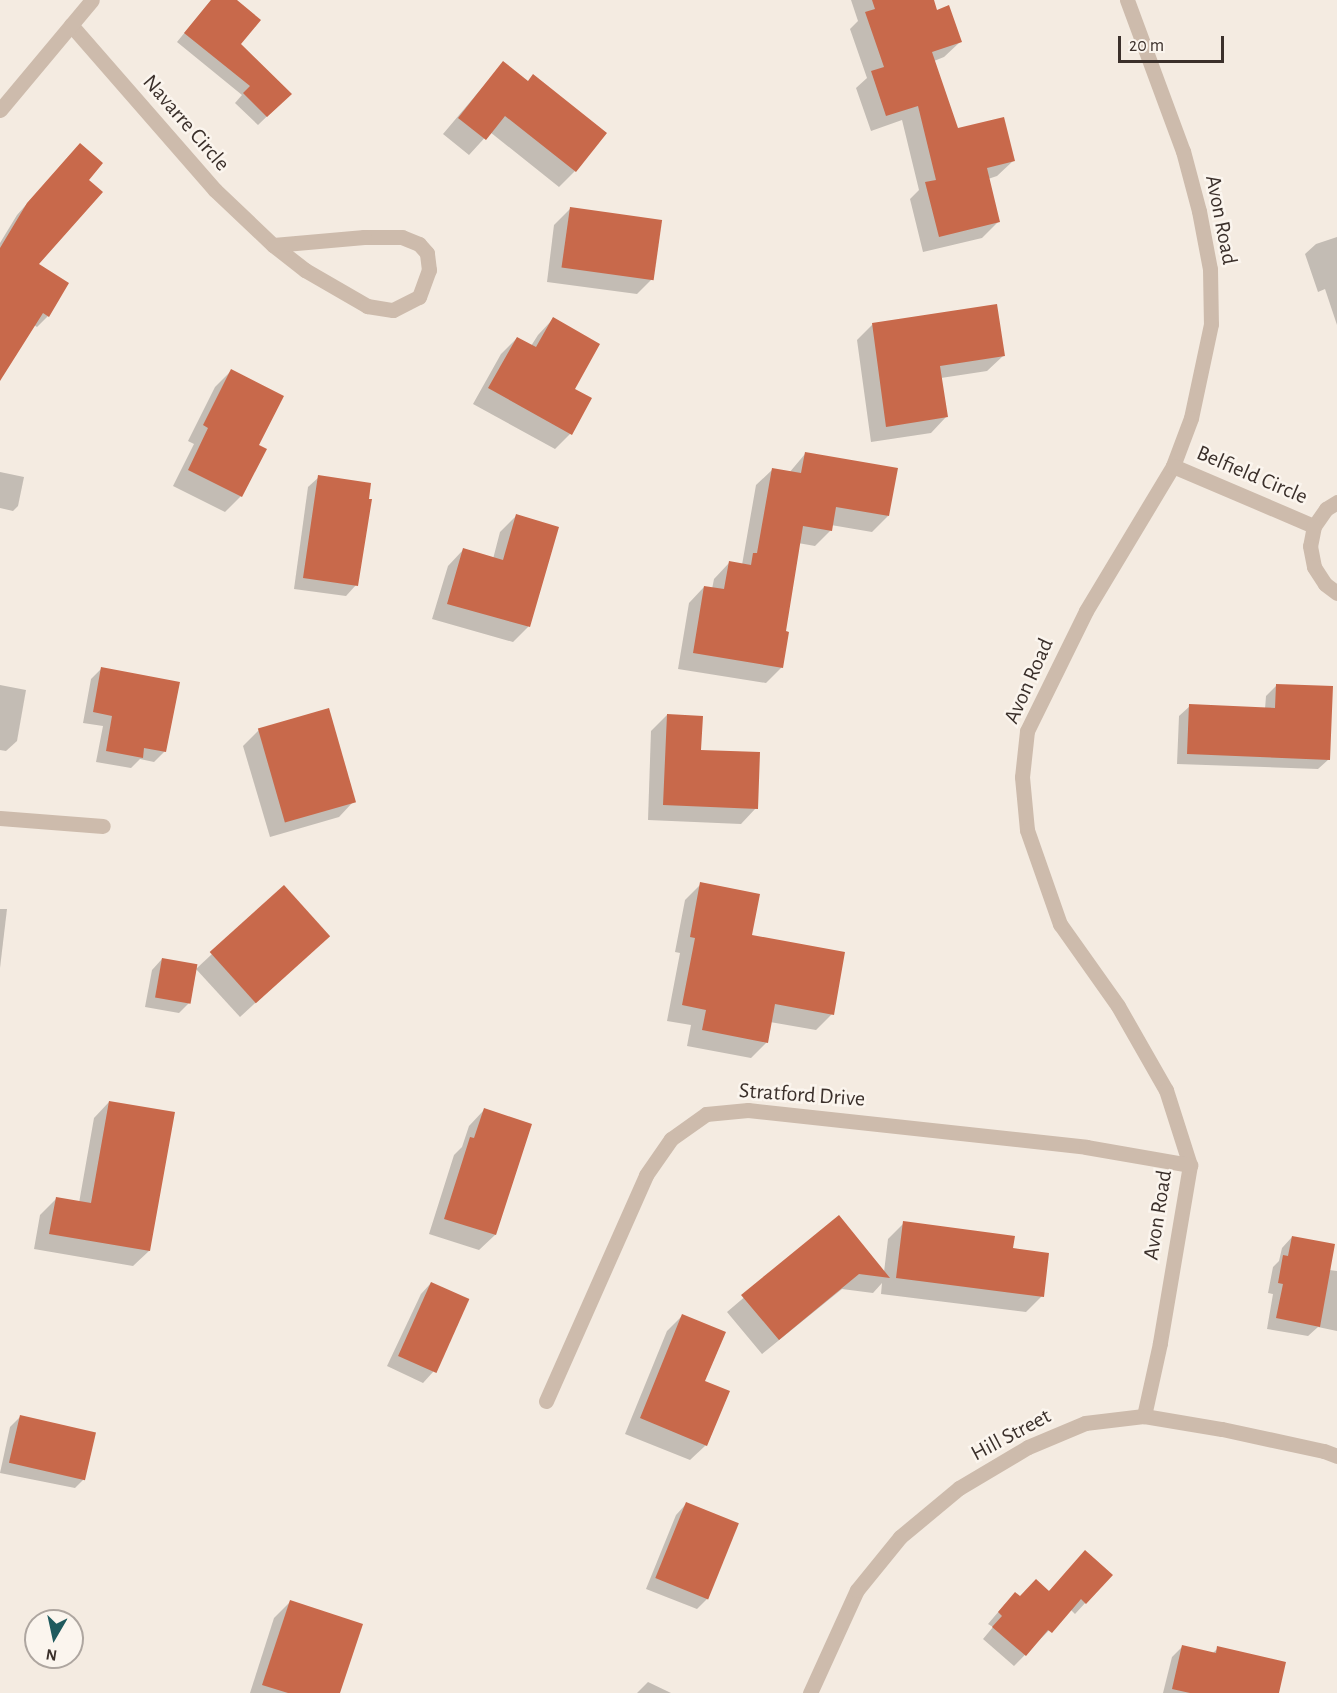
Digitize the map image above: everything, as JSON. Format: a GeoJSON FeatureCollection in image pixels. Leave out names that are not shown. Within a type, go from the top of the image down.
{"type":"FeatureCollection","features":[{"type":"Feature","properties":{"kind":"street"},"geometry":{"type":"LineString","coordinates":[[0,110],[92,0]]}},
{"type":"Feature","properties":{"kind":"street","name":"Avon Road"},"geometry":{"type":"LineString","coordinates":[[1127,0],[1183,151],[1199,211],[1210,269],[1211,324],[1202,376],[1191,418],[1173,466],[1086,611],[1028,731],[1022,777],[1027,830],[1060,924],[1118,1006],[1166,1090],[1190,1165],[1160,1343],[1144,1416]]}},
{"type":"Feature","properties":{"kind":"street","name":"Navarre Circle"},"geometry":{"type":"LineString","coordinates":[[71,25],[214,190],[273,245],[305,270],[367,306],[393,310],[419,297],[429,270],[427,253],[419,244],[402,237],[364,237],[273,245]]}},
{"type":"Feature","properties":{"kind":"street","name":"Belfield Circle"},"geometry":{"type":"LineString","coordinates":[[1173,466],[1314,526]]}},
{"type":"Feature","properties":{"kind":"street","name":"Belfield Circle"},"geometry":{"type":"LineString","coordinates":[[1337,502],[1326,509],[1314,526],[1310,546],[1314,567],[1325,584],[1337,593]]}},
{"type":"Feature","properties":{"kind":"street"},"geometry":{"type":"LineString","coordinates":[[0,818],[103,826]]}},
{"type":"Feature","properties":{"kind":"street","name":"Stratford Drive"},"geometry":{"type":"LineString","coordinates":[[546,1401],[646,1174],[671,1138],[706,1114],[748,1110],[1086,1147],[1190,1165]]}},
{"type":"Feature","properties":{"kind":"street","name":"Hill Street"},"geometry":{"type":"LineString","coordinates":[[810,1693],[857,1590],[900,1537],[959,1488],[1028,1447],[1085,1423],[1144,1416],[1222,1429],[1324,1451],[1337,1456]]}},
{"type":"Feature","properties":{"kind":"building"},"geometry":{"type":"Polygon","coordinates":[[[211,0],[237,0],[261,20],[241,44],[292,94],[267,117],[243,93],[250,86],[184,33],[211,0]]]}},
{"type":"Feature","properties":{"kind":"building"},"geometry":{"type":"Polygon","coordinates":[[[872,0],[934,0],[937,10],[949,5],[962,42],[932,52],[958,128],[1004,117],[1015,161],[987,168],[1000,222],[939,237],[925,182],[936,180],[918,106],[886,116],[871,71],[884,67],[865,12],[875,9],[872,0]]]}},
{"type":"Feature","properties":{"kind":"building"},"geometry":{"type":"Polygon","coordinates":[[[503,61],[528,81],[533,74],[607,133],[576,172],[505,116],[486,140],[458,118],[503,61]]]}},
{"type":"Feature","properties":{"kind":"building"},"geometry":{"type":"Polygon","coordinates":[[[80,143],[103,163],[89,180],[103,192],[39,264],[69,283],[49,317],[43,313],[0,381],[0,248],[27,203],[80,143]]]}},
{"type":"Feature","properties":{"kind":"building"},"geometry":{"type":"Polygon","coordinates":[[[570,207],[662,220],[654,280],[562,267],[570,207]]]}},
{"type":"Feature","properties":{"kind":"building"},"geometry":{"type":"Polygon","coordinates":[[[997,304],[1005,356],[940,366],[948,417],[886,427],[872,323],[997,304]]]}},
{"type":"Feature","properties":{"kind":"building"},"geometry":{"type":"Polygon","coordinates":[[[553,317],[600,344],[575,389],[592,398],[572,435],[488,388],[517,337],[536,347],[553,317]]]}},
{"type":"Feature","properties":{"kind":"building"},"geometry":{"type":"Polygon","coordinates":[[[231,369],[284,396],[259,445],[267,449],[242,497],[188,470],[208,428],[203,425],[231,369]]]}},
{"type":"Feature","properties":{"kind":"building"},"geometry":{"type":"Polygon","coordinates":[[[805,452],[898,468],[889,516],[836,507],[832,531],[803,526],[786,631],[789,632],[783,668],[693,653],[704,586],[724,589],[729,561],[751,565],[753,553],[757,553],[772,468],[801,473],[805,452]]]}},
{"type":"Feature","properties":{"kind":"building"},"geometry":{"type":"Polygon","coordinates":[[[318,475],[371,483],[369,499],[372,499],[358,586],[303,578],[318,475]]]}},
{"type":"Feature","properties":{"kind":"building"},"geometry":{"type":"Polygon","coordinates":[[[516,514],[559,527],[530,627],[447,604],[463,548],[503,560],[516,514]]]}},
{"type":"Feature","properties":{"kind":"building"},"geometry":{"type":"Polygon","coordinates":[[[101,667],[180,682],[166,752],[144,748],[143,758],[106,751],[112,716],[93,712],[101,667]]]}},
{"type":"Feature","properties":{"kind":"building"},"geometry":{"type":"Polygon","coordinates":[[[1276,684],[1333,686],[1330,760],[1187,754],[1189,704],[1275,708],[1276,684]]]}},
{"type":"Feature","properties":{"kind":"building"},"geometry":{"type":"Polygon","coordinates":[[[329,708],[356,802],[285,823],[258,728],[329,708]]]}},
{"type":"Feature","properties":{"kind":"building"},"geometry":{"type":"Polygon","coordinates":[[[667,714],[703,716],[701,750],[760,752],[758,809],[663,805],[667,714]]]}},
{"type":"Feature","properties":{"kind":"building"},"geometry":{"type":"Polygon","coordinates":[[[700,882],[760,894],[752,935],[845,952],[834,1015],[775,1004],[768,1043],[702,1030],[706,1010],[682,1005],[695,938],[690,937],[700,882]]]}},
{"type":"Feature","properties":{"kind":"building"},"geometry":{"type":"Polygon","coordinates":[[[284,885],[330,936],[256,1003],[210,952],[284,885]]]}},
{"type":"Feature","properties":{"kind":"building"},"geometry":{"type":"Polygon","coordinates":[[[162,958],[197,964],[191,1004],[155,997],[162,958]]]}},
{"type":"Feature","properties":{"kind":"building"},"geometry":{"type":"Polygon","coordinates":[[[109,1101],[175,1112],[150,1251],[49,1234],[56,1197],[91,1203],[109,1101]]]}},
{"type":"Feature","properties":{"kind":"building"},"geometry":{"type":"Polygon","coordinates":[[[484,1108],[532,1124],[496,1235],[444,1219],[470,1137],[474,1138],[484,1108]]]}},
{"type":"Feature","properties":{"kind":"building"},"geometry":{"type":"Polygon","coordinates":[[[839,1215],[890,1278],[859,1274],[779,1340],[741,1295],[839,1215]]]}},
{"type":"Feature","properties":{"kind":"building"},"geometry":{"type":"Polygon","coordinates":[[[903,1221],[1015,1236],[1013,1248],[1049,1253],[1044,1297],[896,1278],[903,1221]]]}},
{"type":"Feature","properties":{"kind":"building"},"geometry":{"type":"Polygon","coordinates":[[[1292,1236],[1335,1244],[1320,1327],[1276,1318],[1283,1284],[1278,1283],[1283,1255],[1288,1256],[1292,1236]]]}},
{"type":"Feature","properties":{"kind":"building"},"geometry":{"type":"Polygon","coordinates":[[[431,1282],[469,1299],[436,1373],[398,1356],[431,1282]]]}},
{"type":"Feature","properties":{"kind":"building"},"geometry":{"type":"Polygon","coordinates":[[[682,1314],[726,1332],[705,1381],[730,1391],[707,1446],[640,1418],[682,1314]]]}},
{"type":"Feature","properties":{"kind":"building"},"geometry":{"type":"Polygon","coordinates":[[[20,1415],[96,1433],[85,1480],[9,1463],[20,1415]]]}},
{"type":"Feature","properties":{"kind":"building"},"geometry":{"type":"Polygon","coordinates":[[[686,1502],[739,1523],[708,1599],[655,1578],[686,1502]]]}},
{"type":"Feature","properties":{"kind":"building"},"geometry":{"type":"Polygon","coordinates":[[[1085,1550],[1113,1575],[1086,1604],[1081,1599],[1052,1633],[1048,1630],[1026,1656],[992,1627],[1002,1616],[998,1612],[1015,1592],[1020,1596],[1036,1579],[1049,1591],[1085,1550]]]}},
{"type":"Feature","properties":{"kind":"building"},"geometry":{"type":"Polygon","coordinates":[[[290,1600],[363,1624],[340,1693],[288,1693],[262,1685],[290,1600]]]}},
{"type":"Feature","properties":{"kind":"building"},"geometry":{"type":"Polygon","coordinates":[[[1182,1645],[1216,1653],[1217,1646],[1286,1662],[1279,1693],[1190,1693],[1172,1689],[1182,1645]]]}}]}
